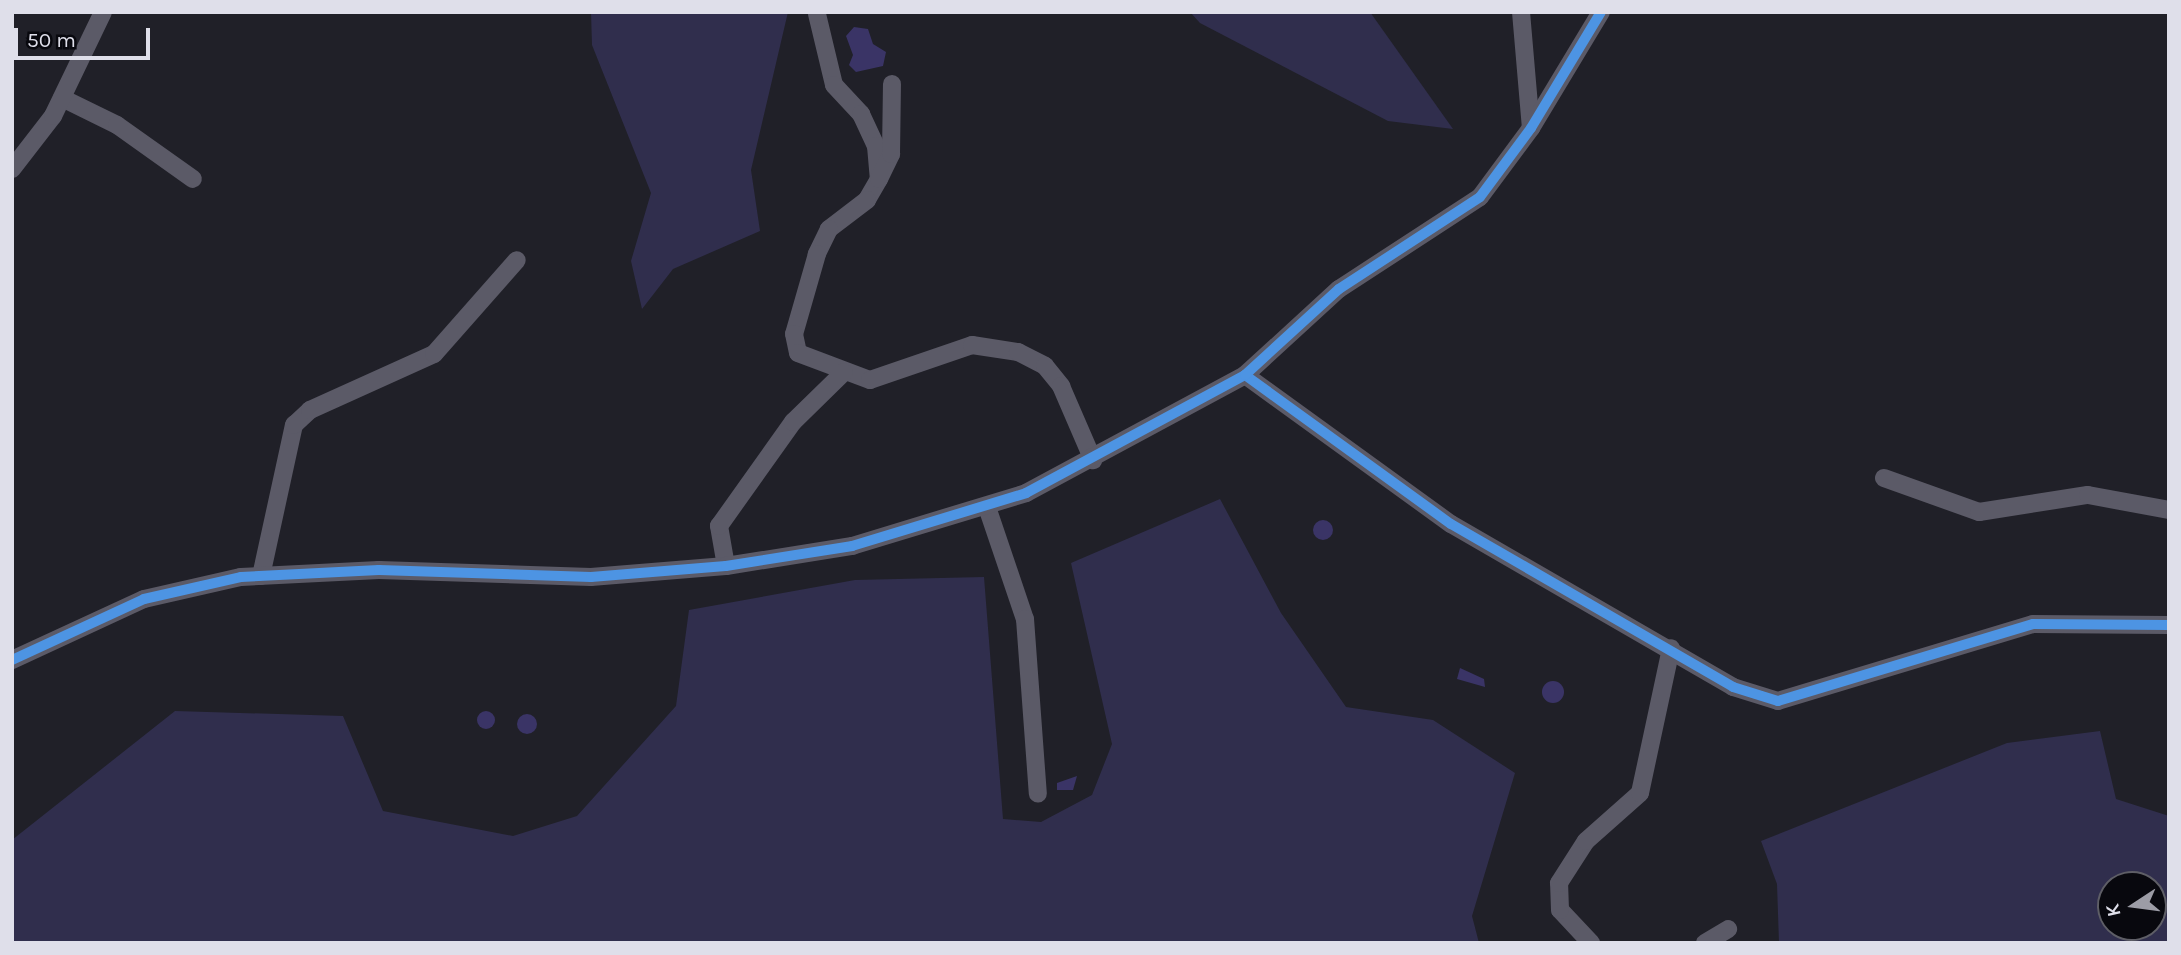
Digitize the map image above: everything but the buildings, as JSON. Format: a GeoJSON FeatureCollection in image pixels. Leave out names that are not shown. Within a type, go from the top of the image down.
{"type":"FeatureCollection","features":[{"type":"Feature","properties":{"kind":"street"},"geometry":{"type":"LineString","coordinates":[[16,159],[62,98],[103,12]]}},
{"type":"Feature","properties":{"kind":"street"},"geometry":{"type":"LineString","coordinates":[[1521,12],[1531,128]]}},
{"type":"Feature","properties":{"kind":"street"},"geometry":{"type":"LineString","coordinates":[[12,660],[144,599],[261,576],[379,570],[591,577],[726,566],[852,546],[987,507],[1093,460],[1245,375],[1339,289],[1480,197],[1531,128],[1601,12]]}},
{"type":"Feature","properties":{"kind":"street"},"geometry":{"type":"LineString","coordinates":[[817,14],[834,85],[861,114],[876,146],[879,179]]}},
{"type":"Feature","properties":{"kind":"street"},"geometry":{"type":"LineString","coordinates":[[892,84],[891,154],[867,200],[829,229],[794,334],[799,353],[870,380],[972,345],[1018,352],[1045,366],[1061,386],[1093,460]]}},
{"type":"Feature","properties":{"kind":"street"},"geometry":{"type":"LineString","coordinates":[[62,98],[117,125],[193,179]]}},
{"type":"Feature","properties":{"kind":"street"},"geometry":{"type":"LineString","coordinates":[[261,576],[294,425],[310,410],[435,354],[517,260]]}},
{"type":"Feature","properties":{"kind":"street"},"geometry":{"type":"LineString","coordinates":[[726,566],[719,526],[793,422],[844,372]]}},
{"type":"Feature","properties":{"kind":"street"},"geometry":{"type":"LineString","coordinates":[[1245,375],[1451,524],[1671,648],[1733,687],[1778,701],[2033,624],[2169,625]]}},
{"type":"Feature","properties":{"kind":"street"},"geometry":{"type":"LineString","coordinates":[[1884,478],[1979,512],[2088,495],[2169,510]]}},
{"type":"Feature","properties":{"kind":"street"},"geometry":{"type":"LineString","coordinates":[[987,507],[1025,619],[1038,794]]}},
{"type":"Feature","properties":{"kind":"street"},"geometry":{"type":"LineString","coordinates":[[1591,943],[1560,910],[1559,883],[1586,841],[1640,793],[1671,648]]}},
{"type":"Feature","properties":{"kind":"street"},"geometry":{"type":"LineString","coordinates":[[1705,943],[1728,929]]}},
{"type":"Feature","properties":{"kind":"shaded area"},"geometry":{"type":"Polygon","coordinates":[[[591,12],[788,12],[751,170],[760,231],[673,269],[642,309],[631,261],[651,193],[592,45],[591,12]]]}},
{"type":"Feature","properties":{"kind":"shaded area"},"geometry":{"type":"Polygon","coordinates":[[[1190,12],[1370,12],[1453,129],[1388,121],[1200,23],[1190,12]]]}},
{"type":"Feature","properties":{"kind":"shaded area"},"geometry":{"type":"Polygon","coordinates":[[[854,27],[868,29],[873,44],[886,52],[883,66],[856,72],[849,65],[853,55],[846,36],[854,27]]]}},
{"type":"Feature","properties":{"kind":"shaded area"},"geometry":{"type":"Polygon","coordinates":[[[1220,499],[1281,613],[1346,707],[1433,720],[1515,773],[1472,916],[1479,943],[12,943],[12,840],[175,711],[343,716],[383,811],[513,836],[577,816],[676,706],[689,610],[855,580],[984,577],[1003,819],[1041,822],[1092,795],[1112,744],[1071,563],[1220,499]]]}},
{"type":"Feature","properties":{"kind":"shaded area"},"geometry":{"type":"Polygon","coordinates":[[[1319,520],[1327,520],[1333,530],[1327,540],[1319,540],[1313,534],[1313,526],[1319,520]]]}},
{"type":"Feature","properties":{"kind":"shaded area"},"geometry":{"type":"Polygon","coordinates":[[[1460,668],[1484,679],[1485,687],[1457,679],[1460,668]]]}},
{"type":"Feature","properties":{"kind":"shaded area"},"geometry":{"type":"Polygon","coordinates":[[[1553,681],[1561,684],[1564,692],[1561,700],[1553,703],[1545,700],[1542,692],[1545,684],[1553,681]]]}},
{"type":"Feature","properties":{"kind":"shaded area"},"geometry":{"type":"Polygon","coordinates":[[[482,711],[490,711],[495,720],[493,727],[482,729],[477,724],[477,716],[482,711]]]}},
{"type":"Feature","properties":{"kind":"shaded area"},"geometry":{"type":"Polygon","coordinates":[[[527,714],[534,717],[537,724],[534,731],[527,734],[520,731],[517,724],[520,717],[527,714]]]}},
{"type":"Feature","properties":{"kind":"shaded area"},"geometry":{"type":"Polygon","coordinates":[[[2100,731],[2116,799],[2169,816],[2169,943],[1779,943],[1777,884],[1761,841],[2007,743],[2100,731]]]}},
{"type":"Feature","properties":{"kind":"shaded area"},"geometry":{"type":"Polygon","coordinates":[[[1077,776],[1073,790],[1057,790],[1057,783],[1077,776]]]}},
{"type":"Feature","properties":{"kind":"cycle path"},"geometry":{"type":"LineString","coordinates":[[12,660],[144,599],[241,577],[379,570],[591,577],[726,566],[852,546],[1026,493],[1245,375],[1339,289],[1480,197],[1531,128],[1601,12]]}},
{"type":"Feature","properties":{"kind":"cycle path"},"geometry":{"type":"LineString","coordinates":[[1245,375],[1451,524],[1733,687],[1778,701],[2033,624],[2169,625]]}}]}
